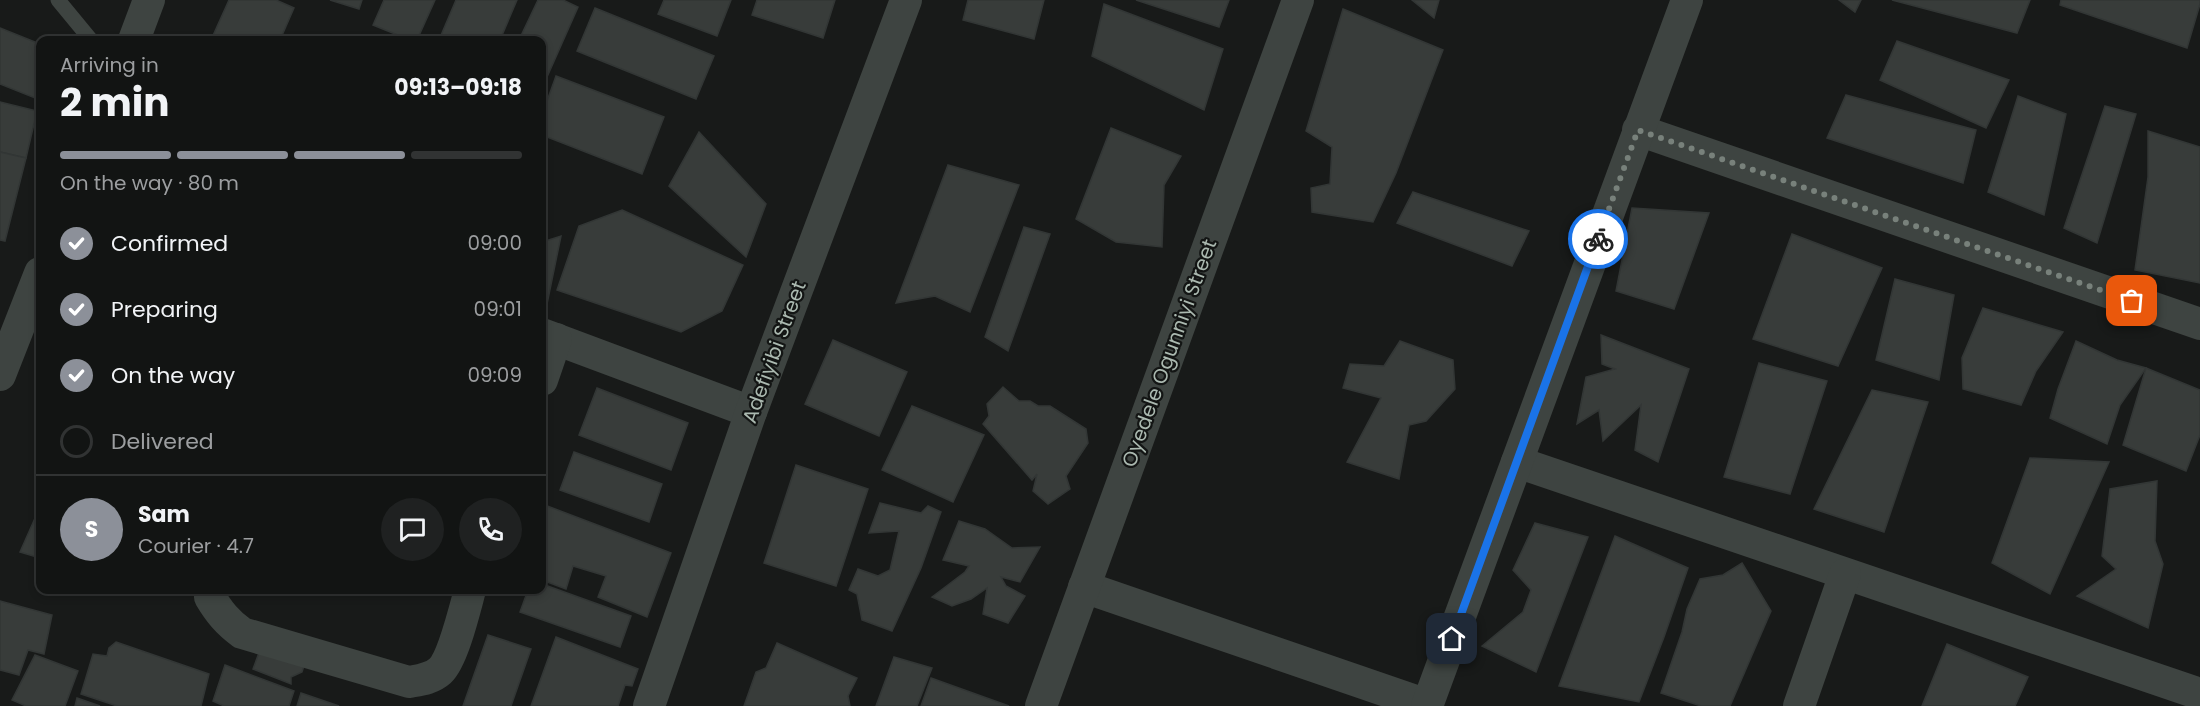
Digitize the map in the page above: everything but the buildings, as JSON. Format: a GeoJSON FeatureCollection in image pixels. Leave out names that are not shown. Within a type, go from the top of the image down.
{"type":"FeatureCollection","features":[{"type":"Feature","properties":{"kind":"street"},"geometry":{"type":"LineString","coordinates":[[136,36],[149,0]]}},
{"type":"Feature","properties":{"kind":"street","name":"Adefiyibi Street"},"geometry":{"type":"LineString","coordinates":[[649,706],[751,412],[906,0]]}},
{"type":"Feature","properties":{"kind":"street","name":"Oyedele Ogunniyi Street"},"geometry":{"type":"LineString","coordinates":[[1041,706],[1298,0]]}},
{"type":"Feature","properties":{"kind":"street"},"geometry":{"type":"LineString","coordinates":[[1084,587],[1427,706],[1687,0]]}},
{"type":"Feature","properties":{"kind":"street"},"geometry":{"type":"LineString","coordinates":[[1638,130],[2200,324]]}},
{"type":"Feature","properties":{"kind":"street"},"geometry":{"type":"LineString","coordinates":[[0,375],[10,318],[36,279]]}},
{"type":"Feature","properties":{"kind":"street"},"geometry":{"type":"LineString","coordinates":[[546,355],[549,336],[751,412]]}},
{"type":"Feature","properties":{"kind":"street"},"geometry":{"type":"LineString","coordinates":[[1517,462],[2194,691]]}},
{"type":"Feature","properties":{"kind":"street"},"geometry":{"type":"LineString","coordinates":[[1799,706],[1845,574]]}},
{"type":"Feature","properties":{"kind":"street"},"geometry":{"type":"LineString","coordinates":[[210,594],[210,597],[226,622],[242,633],[409,682],[425,680],[442,670],[451,651],[469,594]]}},
{"type":"Feature","properties":{"kind":"lane"},"geometry":{"type":"LineString","coordinates":[[58,0],[88,36]]}},
{"type":"Feature","properties":{"kind":"way so far"},"geometry":{"type":"LineString","coordinates":[[1598,239],[1638,130],[2132,301]]}},
{"type":"Feature","properties":{"kind":"route"},"geometry":{"type":"LineString","coordinates":[[1452,639],[1598,239]]}}]}
